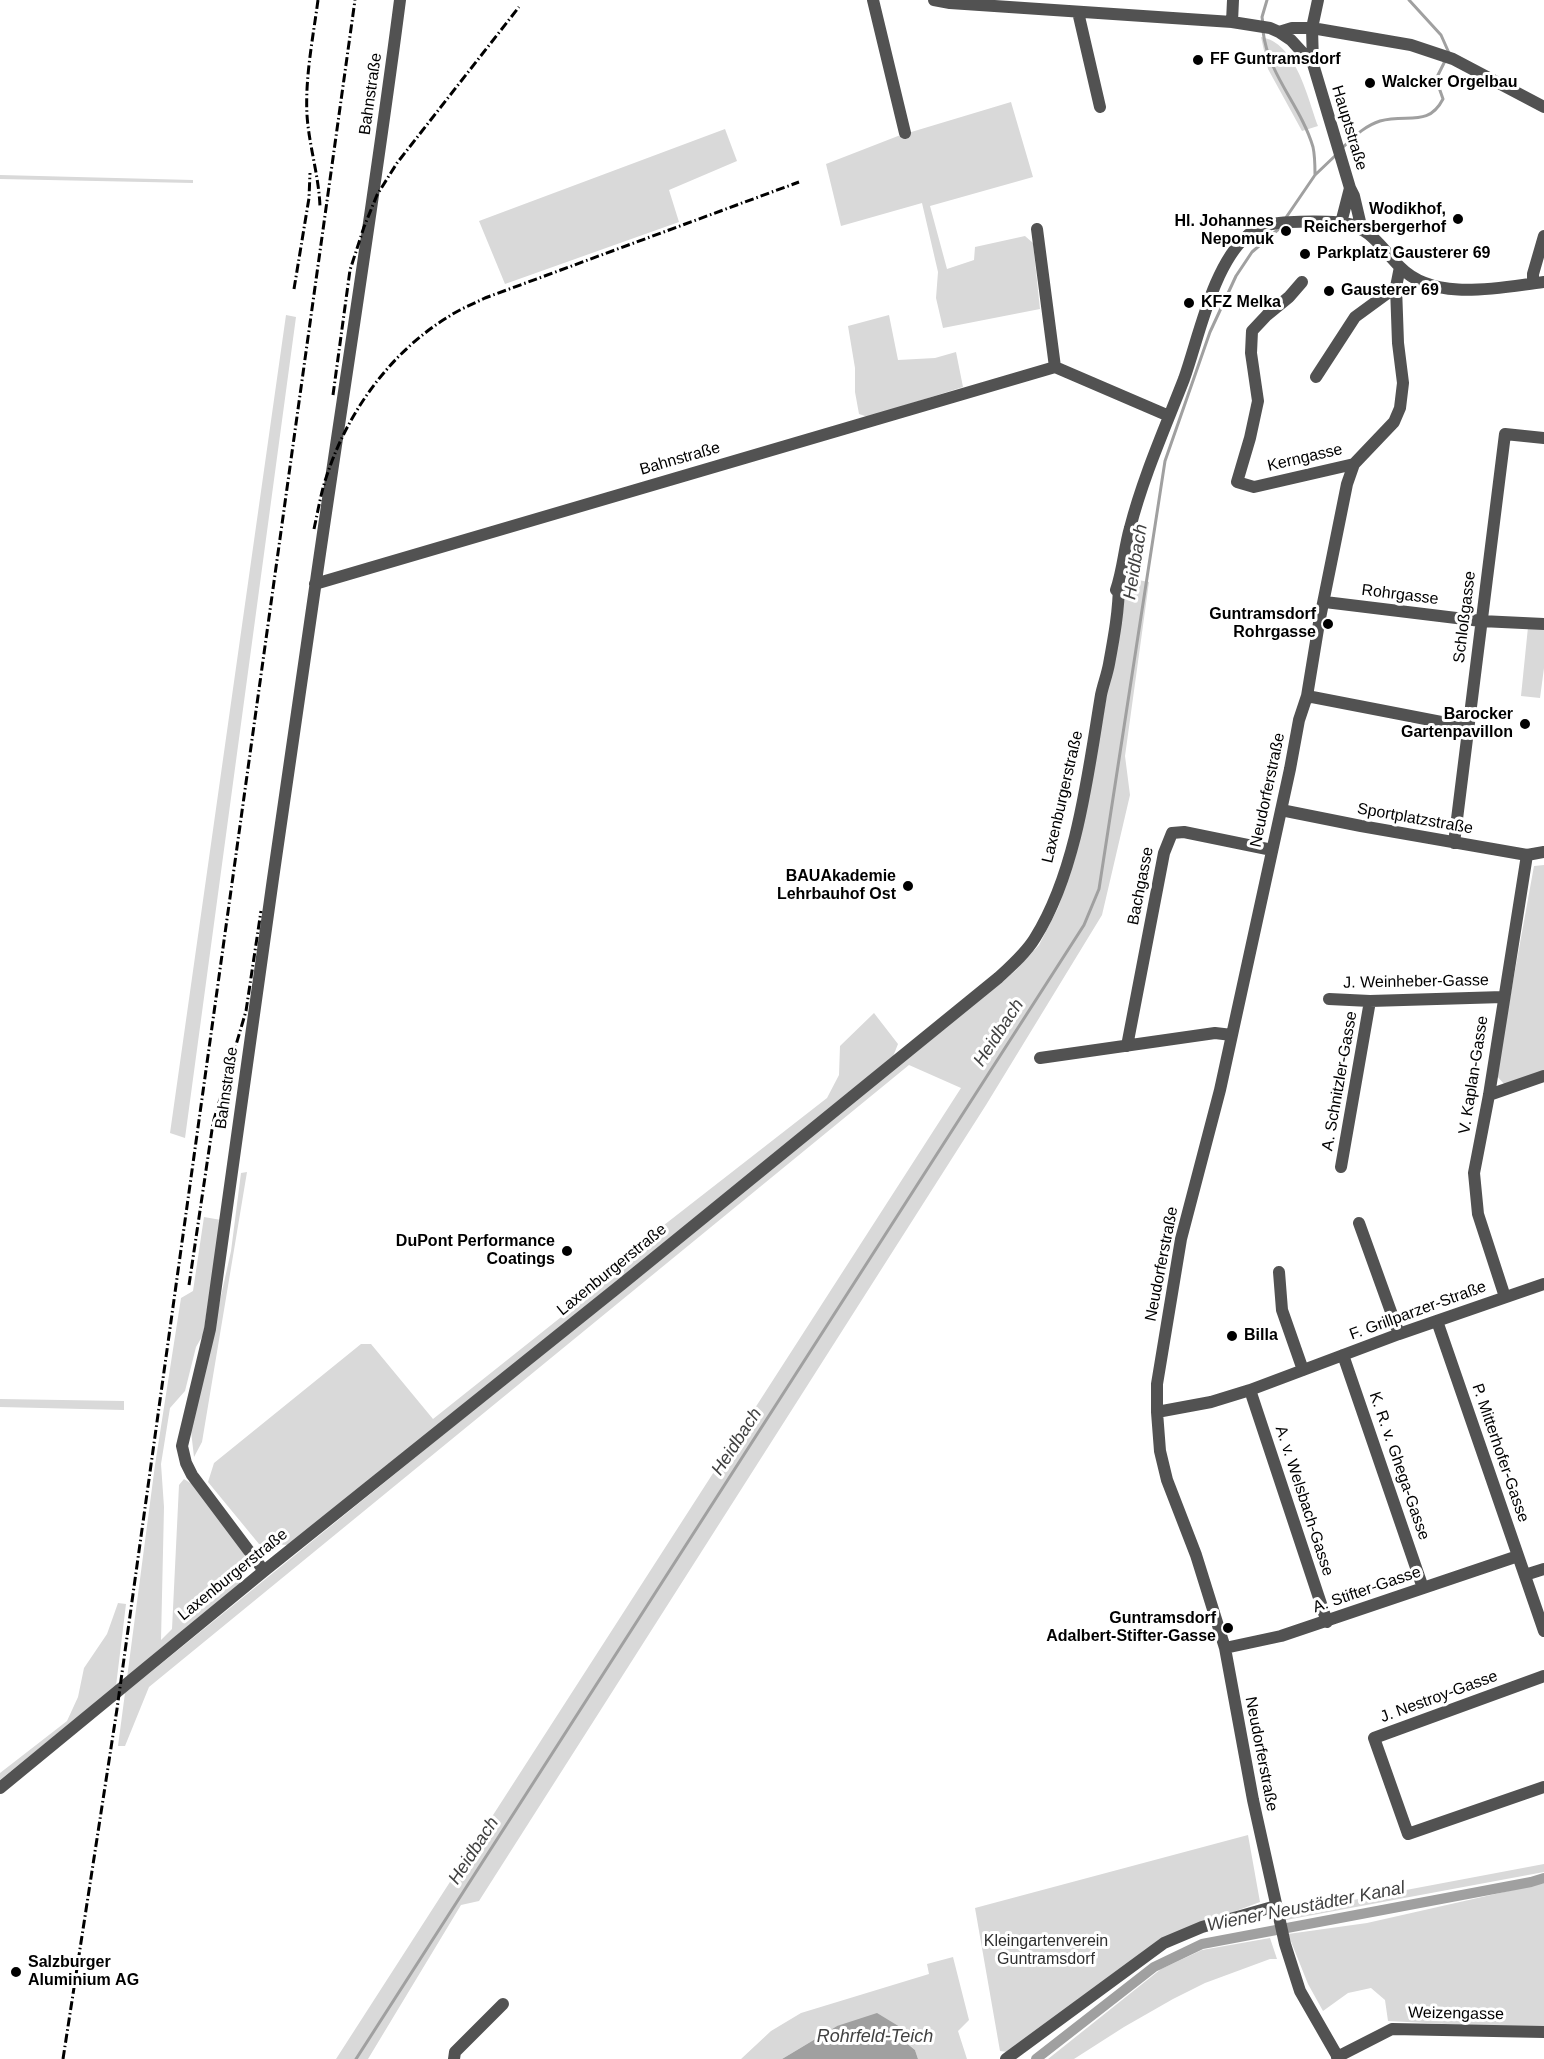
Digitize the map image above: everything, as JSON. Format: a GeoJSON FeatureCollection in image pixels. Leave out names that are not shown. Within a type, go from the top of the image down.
{"type":"FeatureCollection","features":[{"type":"Feature","properties":{"kind":"street","name":"Bahnstraße"},"geometry":{"type":"LineString","coordinates":[[264,1571],[192,1475],[186,1464],[182,1446],[210,1329],[400,0]]}},
{"type":"Feature","properties":{"kind":"street"},"geometry":{"type":"LineString","coordinates":[[873,0],[904,133]]}},
{"type":"Feature","properties":{"kind":"street"},"geometry":{"type":"LineString","coordinates":[[934,0],[950,3],[1040,4],[1078,12],[1232,22],[1275,30],[1312,28],[1411,45],[1454,59],[1544,107]]}},
{"type":"Feature","properties":{"kind":"street"},"geometry":{"type":"LineString","coordinates":[[1232,22],[1233,0]]}},
{"type":"Feature","properties":{"kind":"street"},"geometry":{"type":"LineString","coordinates":[[1313,64],[1312,28],[1318,0]]}},
{"type":"Feature","properties":{"kind":"street"},"geometry":{"type":"LineString","coordinates":[[1078,12],[1100,107]]}},
{"type":"Feature","properties":{"kind":"street","name":"Hauptstraße"},"geometry":{"type":"LineString","coordinates":[[1275,30],[1291,40],[1313,64],[1354,196],[1362,230]]}},
{"type":"Feature","properties":{"kind":"street","name":"Hauptstraße"},"geometry":{"type":"LineString","coordinates":[[1341,224],[1350,188]]}},
{"type":"Feature","properties":{"kind":"street","name":"Laxenburgerstraße"},"geometry":{"type":"LineString","coordinates":[[0,1788],[264,1571],[801,1139],[1018,959],[1034,939],[1047,916],[1070,853],[1103,686],[1109,667],[1119,603],[1119,582],[1129,529],[1222,271],[1247,235],[1261,227],[1295,222],[1351,224],[1383,246],[1400,267]]}},
{"type":"Feature","properties":{"kind":"street"},"geometry":{"type":"LineString","coordinates":[[1037,229],[1055,367],[1170,416]]}},
{"type":"Feature","properties":{"kind":"street"},"geometry":{"type":"LineString","coordinates":[[1400,267],[1418,280],[1451,288],[1483,290],[1538,283],[1533,274],[1544,236]]}},
{"type":"Feature","properties":{"kind":"street","name":"Kerngasse"},"geometry":{"type":"LineString","coordinates":[[1302,282],[1252,332],[1251,352],[1258,401],[1237,482],[1254,487],[1354,464],[1390,427],[1400,408],[1403,383],[1398,343],[1396,287],[1400,267]]}},
{"type":"Feature","properties":{"kind":"street"},"geometry":{"type":"LineString","coordinates":[[1316,377],[1355,317],[1396,287]]}},
{"type":"Feature","properties":{"kind":"street","name":"Bahnstraße"},"geometry":{"type":"LineString","coordinates":[[315,584],[1055,367]]}},
{"type":"Feature","properties":{"kind":"street","name":"Schloßgasse"},"geometry":{"type":"LineString","coordinates":[[1454,843],[1506,434],[1544,438]]}},
{"type":"Feature","properties":{"kind":"street","name":"Neudorferstraße"},"geometry":{"type":"LineString","coordinates":[[1338,2058],[1300,1991],[1285,1944],[1253,1800],[1225,1648],[1196,1555],[1167,1480],[1160,1451],[1157,1412],[1158,1384],[1181,1239],[1232,1035],[1299,720],[1307,696],[1347,484],[1354,464]]}},
{"type":"Feature","properties":{"kind":"street","name":"Rohrgasse"},"geometry":{"type":"LineString","coordinates":[[1325,602],[1481,621],[1544,624]]}},
{"type":"Feature","properties":{"kind":"street"},"geometry":{"type":"LineString","coordinates":[[1307,696],[1467,727]]}},
{"type":"Feature","properties":{"kind":"street","name":"Sportplatzstraße"},"geometry":{"type":"LineString","coordinates":[[1281,810],[1527,855],[1544,852]]}},
{"type":"Feature","properties":{"kind":"street","name":"Bachgasse"},"geometry":{"type":"LineString","coordinates":[[1127,1046],[1164,853],[1172,833],[1184,832],[1272,850]]}},
{"type":"Feature","properties":{"kind":"street","name":"V. Kaplan-Gasse"},"geometry":{"type":"LineString","coordinates":[[1505,1297],[1478,1214],[1474,1173],[1489,1095],[1527,855]]}},
{"type":"Feature","properties":{"kind":"street","name":"J. Weinheber-Gasse"},"geometry":{"type":"LineString","coordinates":[[1329,999],[1370,1001],[1503,997]]}},
{"type":"Feature","properties":{"kind":"street","name":"A. Schnitzler-Gasse"},"geometry":{"type":"LineString","coordinates":[[1341,1167],[1370,1001]]}},
{"type":"Feature","properties":{"kind":"street"},"geometry":{"type":"LineString","coordinates":[[1040,1058],[1215,1033],[1232,1035]]}},
{"type":"Feature","properties":{"kind":"street"},"geometry":{"type":"LineString","coordinates":[[1489,1095],[1544,1076]]}},
{"type":"Feature","properties":{"kind":"street"},"geometry":{"type":"LineString","coordinates":[[1359,1223],[1399,1334]]}},
{"type":"Feature","properties":{"kind":"street"},"geometry":{"type":"LineString","coordinates":[[1279,1272],[1282,1310],[1303,1370]]}},
{"type":"Feature","properties":{"kind":"street","name":"F. Grillparzer-Straße"},"geometry":{"type":"LineString","coordinates":[[1157,1412],[1211,1402],[1250,1390],[1399,1334],[1544,1284]]}},
{"type":"Feature","properties":{"kind":"street","name":"P. Mitterhofer-Gasse"},"geometry":{"type":"LineString","coordinates":[[1437,1321],[1544,1631]]}},
{"type":"Feature","properties":{"kind":"street","name":"K. R. v. Ghega-Gasse"},"geometry":{"type":"LineString","coordinates":[[1343,1355],[1423,1588]]}},
{"type":"Feature","properties":{"kind":"street","name":"A. v. Welsbach-Gasse"},"geometry":{"type":"LineString","coordinates":[[1250,1390],[1327,1622]]}},
{"type":"Feature","properties":{"kind":"street","name":"A. Stifter-Gasse"},"geometry":{"type":"LineString","coordinates":[[1225,1648],[1281,1636],[1327,1622],[1518,1556]]}},
{"type":"Feature","properties":{"kind":"street"},"geometry":{"type":"LineString","coordinates":[[1525,1575],[1544,1569]]}},
{"type":"Feature","properties":{"kind":"street","name":"J. Nestroy-Gasse"},"geometry":{"type":"LineString","coordinates":[[1544,1676],[1374,1738],[1407,1834],[1544,1787]]}},
{"type":"Feature","properties":{"kind":"street"},"geometry":{"type":"LineString","coordinates":[[1006,2059],[1164,1943],[1202,1927],[1277,1909]]}},
{"type":"Feature","properties":{"kind":"street"},"geometry":{"type":"LineString","coordinates":[[454,2059],[455,2052],[503,2004]]}},
{"type":"Feature","properties":{"kind":"street","name":"Weizengasse"},"geometry":{"type":"LineString","coordinates":[[1338,2058],[1392,2029],[1544,2032]]}},
{"type":"Feature","properties":{"kind":"green space"},"geometry":{"type":"Polygon","coordinates":[[[1261,37],[1273,41],[1292,60],[1318,126],[1302,131],[1268,69],[1261,37]]]}},
{"type":"Feature","properties":{"kind":"green space"},"geometry":{"type":"Polygon","coordinates":[[[1011,102],[1033,177],[930,206],[947,269],[974,260],[975,247],[1025,236],[1033,243],[1040,309],[943,328],[936,298],[938,272],[922,203],[841,226],[826,164],[898,136],[1011,102]]]}},
{"type":"Feature","properties":{"kind":"green space"},"geometry":{"type":"Polygon","coordinates":[[[725,129],[737,161],[669,190],[679,222],[505,284],[479,221],[725,129]]]}},
{"type":"Feature","properties":{"kind":"green space"},"geometry":{"type":"Polygon","coordinates":[[[0,175],[193,180],[193,183],[0,179],[0,175]]]}},
{"type":"Feature","properties":{"kind":"green space"},"geometry":{"type":"Polygon","coordinates":[[[286,315],[296,317],[185,1138],[170,1133],[286,315]]]}},
{"type":"Feature","properties":{"kind":"green space"},"geometry":{"type":"Polygon","coordinates":[[[889,315],[898,360],[935,358],[956,352],[963,387],[868,417],[859,414],[848,326],[889,315]]]}},
{"type":"Feature","properties":{"kind":"green space"},"geometry":{"type":"Polygon","coordinates":[[[1127,578],[1149,582],[1125,756],[1130,795],[1102,915],[986,1105],[479,1901],[461,1905],[368,2059],[336,2059],[961,1088],[909,1065],[149,1687],[125,1746],[118,1746],[125,1693],[1015,971],[1039,945],[1058,908],[1076,855],[1093,775],[1127,578]]]}},
{"type":"Feature","properties":{"kind":"green space"},"geometry":{"type":"Polygon","coordinates":[[[1528,627],[1544,628],[1544,668],[1540,698],[1521,696],[1528,627]]]}},
{"type":"Feature","properties":{"kind":"green space"},"geometry":{"type":"Polygon","coordinates":[[[1544,865],[1544,1072],[1505,1085],[1496,1075],[1534,866],[1544,865]]]}},
{"type":"Feature","properties":{"kind":"green space"},"geometry":{"type":"Polygon","coordinates":[[[874,1013],[898,1044],[892,1059],[292,1545],[259,1544],[208,1482],[214,1463],[361,1344],[371,1344],[433,1419],[619,1271],[614,1264],[827,1098],[839,1075],[840,1046],[874,1013]]]}},
{"type":"Feature","properties":{"kind":"green space"},"geometry":{"type":"Polygon","coordinates":[[[247,1172],[202,1442],[194,1457],[191,1431],[231,1251],[241,1173],[247,1172]]]}},
{"type":"Feature","properties":{"kind":"green space"},"geometry":{"type":"Polygon","coordinates":[[[204,1217],[221,1220],[203,1335],[196,1347],[185,1391],[170,1408],[161,1464],[164,1507],[161,1640],[172,1629],[179,1485],[184,1479],[192,1484],[244,1553],[247,1568],[241,1584],[127,1678],[155,1465],[181,1298],[193,1291],[204,1217]]]}},
{"type":"Feature","properties":{"kind":"green space"},"geometry":{"type":"Polygon","coordinates":[[[0,1399],[124,1401],[124,1410],[0,1407],[0,1399]]]}},
{"type":"Feature","properties":{"kind":"green space"},"geometry":{"type":"Polygon","coordinates":[[[118,1603],[126,1604],[116,1686],[0,1780],[0,1773],[67,1721],[78,1697],[84,1668],[107,1634],[118,1603]]]}},
{"type":"Feature","properties":{"kind":"green space","name":"Kleingartenverein Guntramsdorf"},"geometry":{"type":"Polygon","coordinates":[[[1248,1835],[1260,1902],[1166,1937],[1008,2052],[1000,2051],[975,1908],[1248,1835]]]}},
{"type":"Feature","properties":{"kind":"green space"},"geometry":{"type":"Polygon","coordinates":[[[1544,1864],[1544,1872],[1286,1920],[1284,1913],[1544,1864]]]}},
{"type":"Feature","properties":{"kind":"green space"},"geometry":{"type":"Polygon","coordinates":[[[1544,1883],[1544,2029],[1388,2021],[1385,2000],[1371,1988],[1348,1993],[1323,2011],[1308,1984],[1288,1934],[1367,1923],[1544,1883]]]}},
{"type":"Feature","properties":{"kind":"green space"},"geometry":{"type":"Polygon","coordinates":[[[1270,1938],[1277,1959],[1270,1959],[1205,1983],[1124,2027],[1074,2059],[1048,2059],[1161,1969],[1202,1950],[1270,1938]]]}},
{"type":"Feature","properties":{"kind":"green space"},"geometry":{"type":"Polygon","coordinates":[[[953,1957],[969,2020],[958,2031],[967,2059],[918,2059],[915,2050],[905,2041],[900,2027],[837,2026],[782,2059],[741,2059],[771,2031],[801,2013],[929,1974],[927,1964],[953,1957]]]}},
{"type":"Feature","properties":{"kind":"water","name":"Rohrfeld-Teich"},"geometry":{"type":"Polygon","coordinates":[[[877,2013],[900,2027],[904,2041],[915,2050],[918,2059],[782,2059],[837,2026],[877,2013]]]}},
{"type":"Feature","properties":{"kind":"waterway"},"geometry":{"type":"LineString","coordinates":[[1263,24],[1262,17],[1267,0]]}},
{"type":"Feature","properties":{"kind":"waterway","name":"Heidbach"},"geometry":{"type":"LineString","coordinates":[[1409,0],[1441,35],[1449,53]]}},
{"type":"Feature","properties":{"kind":"waterway"},"geometry":{"type":"LineString","coordinates":[[1263,31],[1271,62],[1308,132],[1314,150],[1315,175]]}},
{"type":"Feature","properties":{"kind":"waterway","name":"Heidbach"},"geometry":{"type":"LineString","coordinates":[[1341,149],[1374,123],[1390,119],[1424,117],[1431,114],[1443,99],[1436,79],[1446,59]]}},
{"type":"Feature","properties":{"kind":"waterway","name":"Heidbach"},"geometry":{"type":"LineString","coordinates":[[1285,219],[1315,175],[1337,154]]}},
{"type":"Feature","properties":{"kind":"waterway","name":"Heidbach"},"geometry":{"type":"LineString","coordinates":[[356,2059],[1084,925],[1099,889],[1165,461],[1210,332],[1236,276],[1252,252],[1281,227]]}},
{"type":"Feature","properties":{"kind":"waterway","name":"Wiener Neustädter Kanal"},"geometry":{"type":"LineString","coordinates":[[1036,2059],[1154,1967],[1202,1944],[1544,1878]]}},
{"type":"Feature","properties":{"kind":"railway"},"geometry":{"type":"LineString","coordinates":[[318,0],[307,86],[307,115],[320,207]]}},
{"type":"Feature","properties":{"kind":"railway"},"geometry":{"type":"LineString","coordinates":[[63,2059],[117,1709],[355,0]]}},
{"type":"Feature","properties":{"kind":"railway"},"geometry":{"type":"LineString","coordinates":[[333,395],[350,270],[377,195],[397,163],[519,7]]}},
{"type":"Feature","properties":{"kind":"railway"},"geometry":{"type":"LineString","coordinates":[[294,289],[309,198],[310,173]]}},
{"type":"Feature","properties":{"kind":"railway"},"geometry":{"type":"LineString","coordinates":[[314,529],[325,481],[336,451],[359,406],[390,365],[427,331],[453,314],[485,298],[799,182]]}},
{"type":"Feature","properties":{"kind":"railway"},"geometry":{"type":"LineString","coordinates":[[189,1285],[213,1123],[246,1011],[261,911]]}},
{"type":"Feature","properties":{"kind":"place","name":"FF Guntramsdorf"},"geometry":{"type":"Point","coordinates":[1198,60]}},
{"type":"Feature","properties":{"kind":"place","name":"Walcker Orgelbau"},"geometry":{"type":"Point","coordinates":[1370,83]}},
{"type":"Feature","properties":{"kind":"place","name":"Wodikhof, Reichersbergerhof"},"geometry":{"type":"Point","coordinates":[1458,219]}},
{"type":"Feature","properties":{"kind":"place","name":"Hl. Johannes Nepomuk"},"geometry":{"type":"Point","coordinates":[1286,231]}},
{"type":"Feature","properties":{"kind":"place","name":"Parkplatz Gausterer 69"},"geometry":{"type":"Point","coordinates":[1305,254]}},
{"type":"Feature","properties":{"kind":"place","name":"Gausterer 69"},"geometry":{"type":"Point","coordinates":[1329,291]}},
{"type":"Feature","properties":{"kind":"place","name":"KFZ Melka"},"geometry":{"type":"Point","coordinates":[1189,303]}},
{"type":"Feature","properties":{"kind":"place","name":"Guntramsdorf Rohrgasse"},"geometry":{"type":"Point","coordinates":[1328,624]}},
{"type":"Feature","properties":{"kind":"place","name":"Barocker Gartenpavillon"},"geometry":{"type":"Point","coordinates":[1525,724]}},
{"type":"Feature","properties":{"kind":"place","name":"BAUAkademie Lehrbauhof Ost"},"geometry":{"type":"Point","coordinates":[908,886]}},
{"type":"Feature","properties":{"kind":"place","name":"DuPont Performance Coatings"},"geometry":{"type":"Point","coordinates":[567,1251]}},
{"type":"Feature","properties":{"kind":"place","name":"Billa"},"geometry":{"type":"Point","coordinates":[1232,1336]}},
{"type":"Feature","properties":{"kind":"place","name":"Guntramsdorf Adalbert-Stifter-Gasse"},"geometry":{"type":"Point","coordinates":[1228,1628]}},
{"type":"Feature","properties":{"kind":"place","name":"Salzburger Aluminium AG"},"geometry":{"type":"Point","coordinates":[16,1972]}}]}
